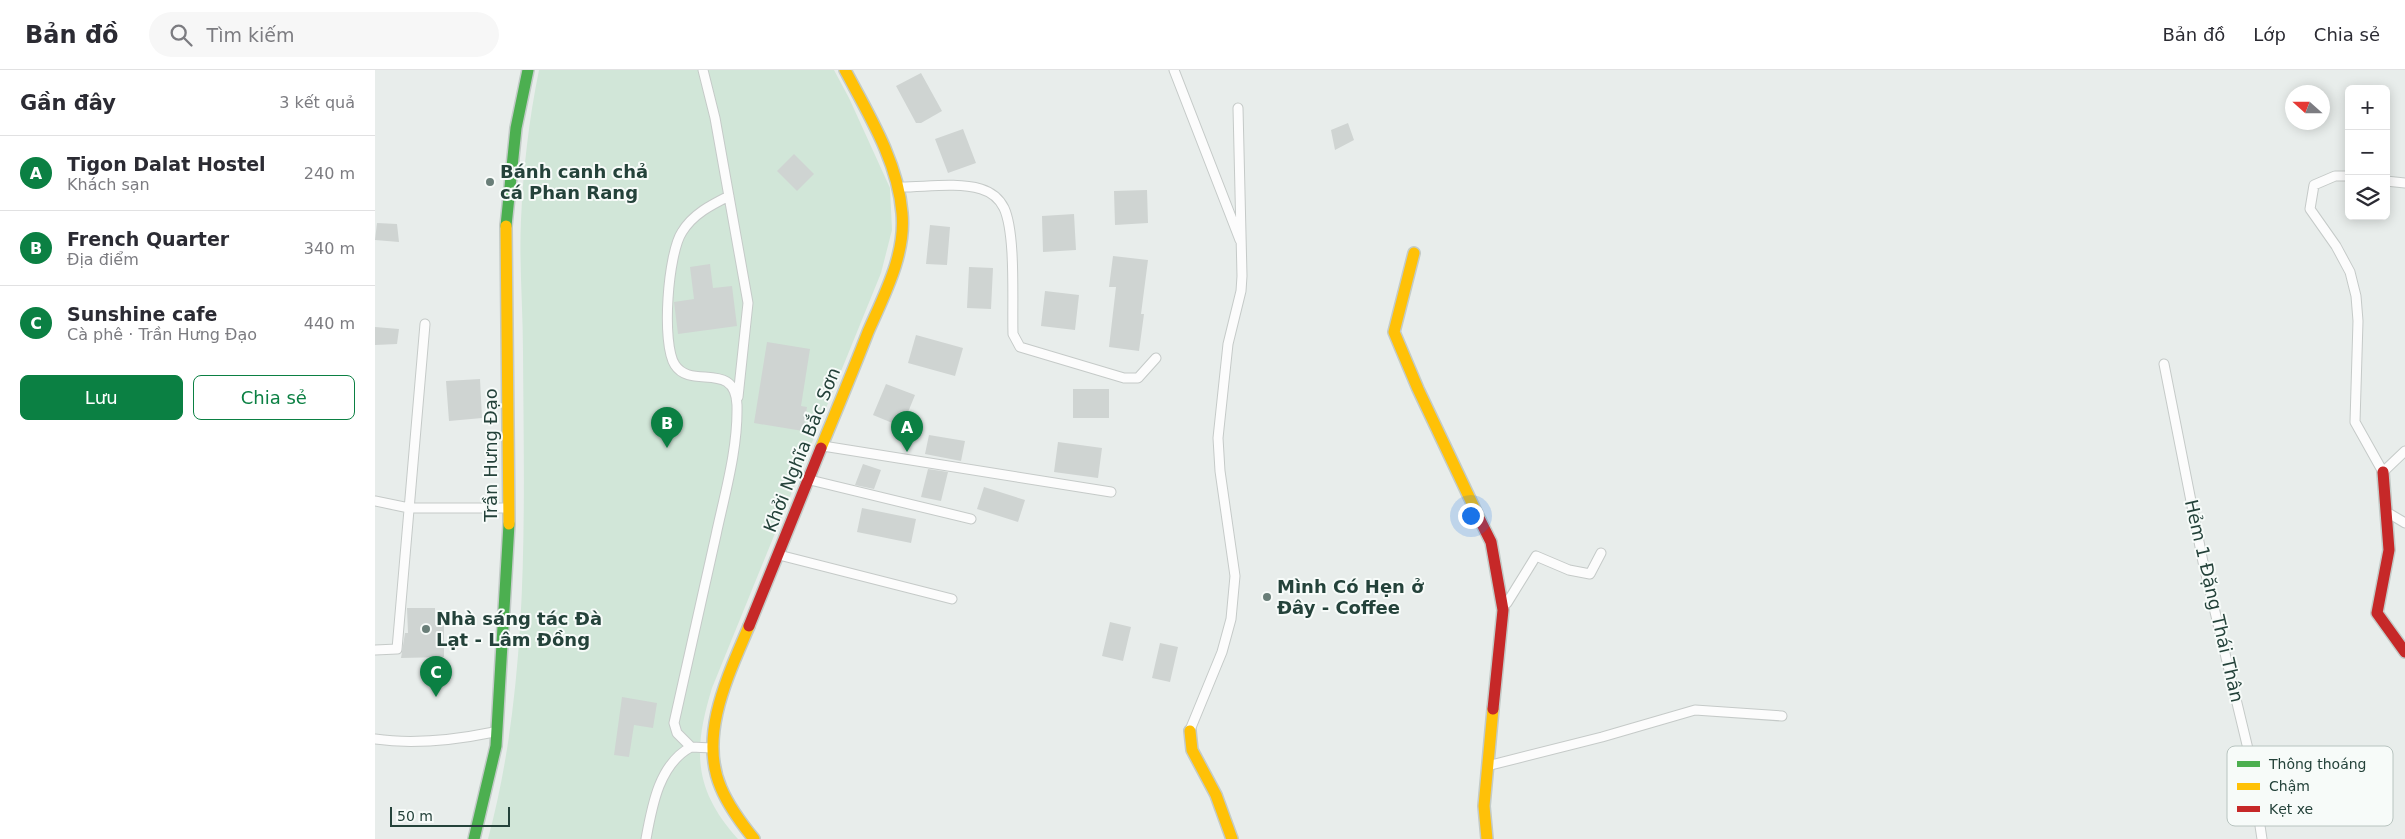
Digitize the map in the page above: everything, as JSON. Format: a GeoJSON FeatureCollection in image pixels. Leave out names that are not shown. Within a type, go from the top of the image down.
{"type":"FeatureCollection","features":[{"type":"Feature","properties":{"kind":"street","name":"Trần Hưng Đạo"},"geometry":{"type":"LineString","coordinates":[[473,839],[496,746],[510,508],[506,212],[516,128],[528,70]]}},
{"type":"Feature","properties":{"kind":"street","name":"Khởi Nghĩa Bắc Sơn"},"geometry":{"type":"LineString","coordinates":[[754,839],[727,803],[720,790],[713,768],[712,748],[722,692],[810,480],[890,279],[903,237],[899,187],[888,154],[845,70]]}},
{"type":"Feature","properties":{"kind":"street"},"geometry":{"type":"LineString","coordinates":[[1415,253],[1394,332],[1418,389],[1491,542],[1503,610],[1484,806],[1487,839]]}},
{"type":"Feature","properties":{"kind":"street"},"geometry":{"type":"LineString","coordinates":[[2383,472],[2389,550],[2377,613],[2405,652]]}},
{"type":"Feature","properties":{"kind":"street"},"geometry":{"type":"LineString","coordinates":[[1190,731],[1192,750],[1217,795],[1232,839]]}},
{"type":"Feature","properties":{"kind":"lane"},"geometry":{"type":"LineString","coordinates":[[691,747],[677,733],[674,723],[732,462],[748,303],[715,118],[703,70]]}},
{"type":"Feature","properties":{"kind":"lane"},"geometry":{"type":"LineString","coordinates":[[1174,70],[1242,246]]}},
{"type":"Feature","properties":{"kind":"lane"},"geometry":{"type":"LineString","coordinates":[[1190,731],[1222,652],[1231,619],[1235,576],[1220,471],[1218,438],[1228,344],[1241,291],[1242,246],[1237,108]]}},
{"type":"Feature","properties":{"kind":"lane"},"geometry":{"type":"LineString","coordinates":[[2345,176],[2335,176],[2315,185],[2310,209],[2336,246],[2350,272],[2356,296],[2358,321],[2355,422],[2383,472],[2405,451]]}},
{"type":"Feature","properties":{"kind":"lane"},"geometry":{"type":"LineString","coordinates":[[2390,181],[2405,183]]}},
{"type":"Feature","properties":{"kind":"lane"},"geometry":{"type":"LineString","coordinates":[[899,187],[965,186],[981,189],[997,197],[1004,209],[1011,246],[1013,334],[1020,347],[1124,378],[1138,378],[1156,358]]}},
{"type":"Feature","properties":{"kind":"lane"},"geometry":{"type":"LineString","coordinates":[[729,196],[704,209],[681,232],[669,278],[667,335],[675,365],[686,374],[719,378],[729,383],[734,391],[737,404]]}},
{"type":"Feature","properties":{"kind":"lane"},"geometry":{"type":"LineString","coordinates":[[375,650],[397,649],[425,324]]}},
{"type":"Feature","properties":{"kind":"lane","name":"Hẻm 1 Đặng Thái Thân"},"geometry":{"type":"LineString","coordinates":[[2164,364],[2203,562],[2247,746]]}},
{"type":"Feature","properties":{"kind":"lane"},"geometry":{"type":"LineString","coordinates":[[823,446],[1111,492]]}},
{"type":"Feature","properties":{"kind":"lane"},"geometry":{"type":"LineString","coordinates":[[810,480],[971,519]]}},
{"type":"Feature","properties":{"kind":"lane"},"geometry":{"type":"LineString","coordinates":[[375,501],[409,508],[510,508]]}},
{"type":"Feature","properties":{"kind":"lane"},"geometry":{"type":"LineString","coordinates":[[2387,512],[2405,523]]}},
{"type":"Feature","properties":{"kind":"lane"},"geometry":{"type":"LineString","coordinates":[[1503,610],[1536,556],[1569,570],[1590,574],[1601,553]]}},
{"type":"Feature","properties":{"kind":"lane"},"geometry":{"type":"LineString","coordinates":[[779,555],[952,599]]}},
{"type":"Feature","properties":{"kind":"lane"},"geometry":{"type":"LineString","coordinates":[[1488,766],[1601,737],[1695,710],[1782,716]]}},
{"type":"Feature","properties":{"kind":"lane"},"geometry":{"type":"LineString","coordinates":[[375,738],[390,741],[453,740],[497,732]]}},
{"type":"Feature","properties":{"kind":"lane"},"geometry":{"type":"LineString","coordinates":[[647,839],[658,791],[669,764],[678,754],[691,747],[712,748]]}},
{"type":"Feature","properties":{"kind":"lane","name":"Hẻm 1 Đặng Thái Thân"},"geometry":{"type":"LineString","coordinates":[[2260,826],[2262,839]]}},
{"type":"Feature","properties":{"kind":"green space"},"geometry":{"type":"Polygon","coordinates":[[[539,70],[834,70],[849,98],[890,188],[892,230],[881,273],[712,688],[706,710],[700,750],[705,786],[712,803],[723,821],[738,839],[488,839],[502,780],[518,659],[522,597],[524,474],[521,220],[527,145],[539,70]]]}},
{"type":"Feature","properties":{"kind":"building"},"geometry":{"type":"Polygon","coordinates":[[[921,73],[942,111],[921,123],[916,123],[896,86],[921,73]]]}},
{"type":"Feature","properties":{"kind":"building"},"geometry":{"type":"Polygon","coordinates":[[[1348,123],[1354,140],[1335,150],[1331,130],[1348,123]]]}},
{"type":"Feature","properties":{"kind":"building"},"geometry":{"type":"Polygon","coordinates":[[[963,129],[976,163],[948,173],[935,139],[963,129]]]}},
{"type":"Feature","properties":{"kind":"building"},"geometry":{"type":"Polygon","coordinates":[[[794,154],[814,174],[797,191],[777,171],[794,154]]]}},
{"type":"Feature","properties":{"kind":"building"},"geometry":{"type":"Polygon","coordinates":[[[1147,190],[1148,223],[1115,225],[1114,191],[1147,190]]]}},
{"type":"Feature","properties":{"kind":"building"},"geometry":{"type":"Polygon","coordinates":[[[1074,214],[1076,250],[1043,252],[1042,216],[1074,214]]]}},
{"type":"Feature","properties":{"kind":"building"},"geometry":{"type":"Polygon","coordinates":[[[377,223],[397,224],[399,242],[375,240],[377,223]]]}},
{"type":"Feature","properties":{"kind":"building"},"geometry":{"type":"Polygon","coordinates":[[[930,225],[950,227],[947,265],[926,264],[930,225]]]}},
{"type":"Feature","properties":{"kind":"building"},"geometry":{"type":"Polygon","coordinates":[[[1113,256],[1148,260],[1141,314],[1144,314],[1139,351],[1109,347],[1116,287],[1109,287],[1113,256]]]}},
{"type":"Feature","properties":{"kind":"building"},"geometry":{"type":"Polygon","coordinates":[[[710,264],[713,288],[732,286],[737,326],[678,334],[674,302],[694,299],[690,267],[710,264]]]}},
{"type":"Feature","properties":{"kind":"building"},"geometry":{"type":"Polygon","coordinates":[[[969,267],[993,268],[991,309],[967,308],[969,267]]]}},
{"type":"Feature","properties":{"kind":"building"},"geometry":{"type":"Polygon","coordinates":[[[1045,291],[1079,295],[1075,330],[1041,326],[1045,291]]]}},
{"type":"Feature","properties":{"kind":"building"},"geometry":{"type":"Polygon","coordinates":[[[375,327],[399,329],[397,344],[375,345],[375,327]]]}},
{"type":"Feature","properties":{"kind":"building"},"geometry":{"type":"Polygon","coordinates":[[[916,335],[963,348],[955,376],[908,363],[916,335]]]}},
{"type":"Feature","properties":{"kind":"building"},"geometry":{"type":"Polygon","coordinates":[[[767,342],[810,349],[801,406],[807,407],[803,431],[754,423],[767,342]]]}},
{"type":"Feature","properties":{"kind":"building"},"geometry":{"type":"Polygon","coordinates":[[[480,379],[482,418],[449,421],[446,381],[480,379]]]}},
{"type":"Feature","properties":{"kind":"building"},"geometry":{"type":"Polygon","coordinates":[[[886,384],[915,395],[902,427],[873,415],[886,384]]]}},
{"type":"Feature","properties":{"kind":"building"},"geometry":{"type":"Polygon","coordinates":[[[1073,389],[1109,389],[1109,418],[1073,418],[1073,389]]]}},
{"type":"Feature","properties":{"kind":"building"},"geometry":{"type":"Polygon","coordinates":[[[929,435],[965,441],[961,461],[925,454],[929,435]]]}},
{"type":"Feature","properties":{"kind":"building"},"geometry":{"type":"Polygon","coordinates":[[[1058,442],[1102,448],[1098,478],[1054,472],[1058,442]]]}},
{"type":"Feature","properties":{"kind":"building"},"geometry":{"type":"Polygon","coordinates":[[[863,464],[881,470],[874,489],[855,485],[863,464]]]}},
{"type":"Feature","properties":{"kind":"building"},"geometry":{"type":"Polygon","coordinates":[[[928,469],[948,472],[941,501],[921,497],[928,469]]]}},
{"type":"Feature","properties":{"kind":"building"},"geometry":{"type":"Polygon","coordinates":[[[984,487],[1025,500],[1018,522],[977,509],[984,487]]]}},
{"type":"Feature","properties":{"kind":"building"},"geometry":{"type":"Polygon","coordinates":[[[862,508],[916,519],[911,543],[857,532],[862,508]]]}},
{"type":"Feature","properties":{"kind":"building","name":"Nhà sáng tác Đà Lạt - Lâm Đồng"},"geometry":{"type":"Polygon","coordinates":[[[407,608],[435,608],[435,625],[444,625],[444,657],[401,658],[405,633],[408,633],[407,608]]]}},
{"type":"Feature","properties":{"kind":"building"},"geometry":{"type":"Polygon","coordinates":[[[1110,622],[1131,627],[1123,661],[1102,656],[1110,622]]]}},
{"type":"Feature","properties":{"kind":"building"},"geometry":{"type":"Polygon","coordinates":[[[1160,643],[1178,647],[1170,682],[1152,678],[1160,643]]]}},
{"type":"Feature","properties":{"kind":"building"},"geometry":{"type":"Polygon","coordinates":[[[622,697],[657,703],[653,728],[634,725],[629,757],[614,755],[622,697]]]}},
{"type":"Feature","properties":{"kind":"traffic: fast"},"geometry":{"type":"LineString","coordinates":[[506,226],[516,128],[528,70]]}},
{"type":"Feature","properties":{"kind":"traffic: fast"},"geometry":{"type":"LineString","coordinates":[[474,839],[496,746],[509,524]]}},
{"type":"Feature","properties":{"kind":"traffic: slow"},"geometry":{"type":"LineString","coordinates":[[821,448],[893,274],[901,244],[902,229],[899,194],[889,157],[873,122],[845,70]]}},
{"type":"Feature","properties":{"kind":"traffic: slow"},"geometry":{"type":"LineString","coordinates":[[506,226],[509,524]]}},
{"type":"Feature","properties":{"kind":"traffic: slow"},"geometry":{"type":"LineString","coordinates":[[1414,253],[1394,332],[1418,389],[1480,520]]}},
{"type":"Feature","properties":{"kind":"traffic: slow"},"geometry":{"type":"LineString","coordinates":[[749,626],[725,684],[714,726],[713,747],[715,768],[721,788],[736,815],[754,839]]}},
{"type":"Feature","properties":{"kind":"traffic: slow"},"geometry":{"type":"LineString","coordinates":[[1487,839],[1484,806],[1493,709]]}},
{"type":"Feature","properties":{"kind":"traffic: slow"},"geometry":{"type":"LineString","coordinates":[[1190,731],[1192,750],[1216,795],[1232,839]]}},
{"type":"Feature","properties":{"kind":"traffic: jam"},"geometry":{"type":"LineString","coordinates":[[749,626],[821,448]]}},
{"type":"Feature","properties":{"kind":"traffic: jam"},"geometry":{"type":"LineString","coordinates":[[2383,472],[2389,550],[2377,613],[2405,652]]}},
{"type":"Feature","properties":{"kind":"traffic: jam"},"geometry":{"type":"LineString","coordinates":[[1480,520],[1491,542],[1503,610],[1493,709]]}},
{"type":"Feature","properties":{"kind":"place","name":"Bánh canh chả cá Phan Rang"},"geometry":{"type":"Point","coordinates":[490,182]}},
{"type":"Feature","properties":{"kind":"place","name":"French Quarter"},"geometry":{"type":"Point","coordinates":[667,448]}},
{"type":"Feature","properties":{"kind":"place","name":"Tigon Dalat Hostel"},"geometry":{"type":"Point","coordinates":[907,452]}},
{"type":"Feature","properties":{"kind":"place","name":"Mình Có Hẹn ở Đây - Coffee"},"geometry":{"type":"Point","coordinates":[1267,597]}},
{"type":"Feature","properties":{"kind":"place","name":"Nhà sáng tác Đà Lạt - Lâm Đồng"},"geometry":{"type":"Point","coordinates":[426,629]}},
{"type":"Feature","properties":{"kind":"place","name":"Sunshine cafe"},"geometry":{"type":"Point","coordinates":[436,697]}}]}
